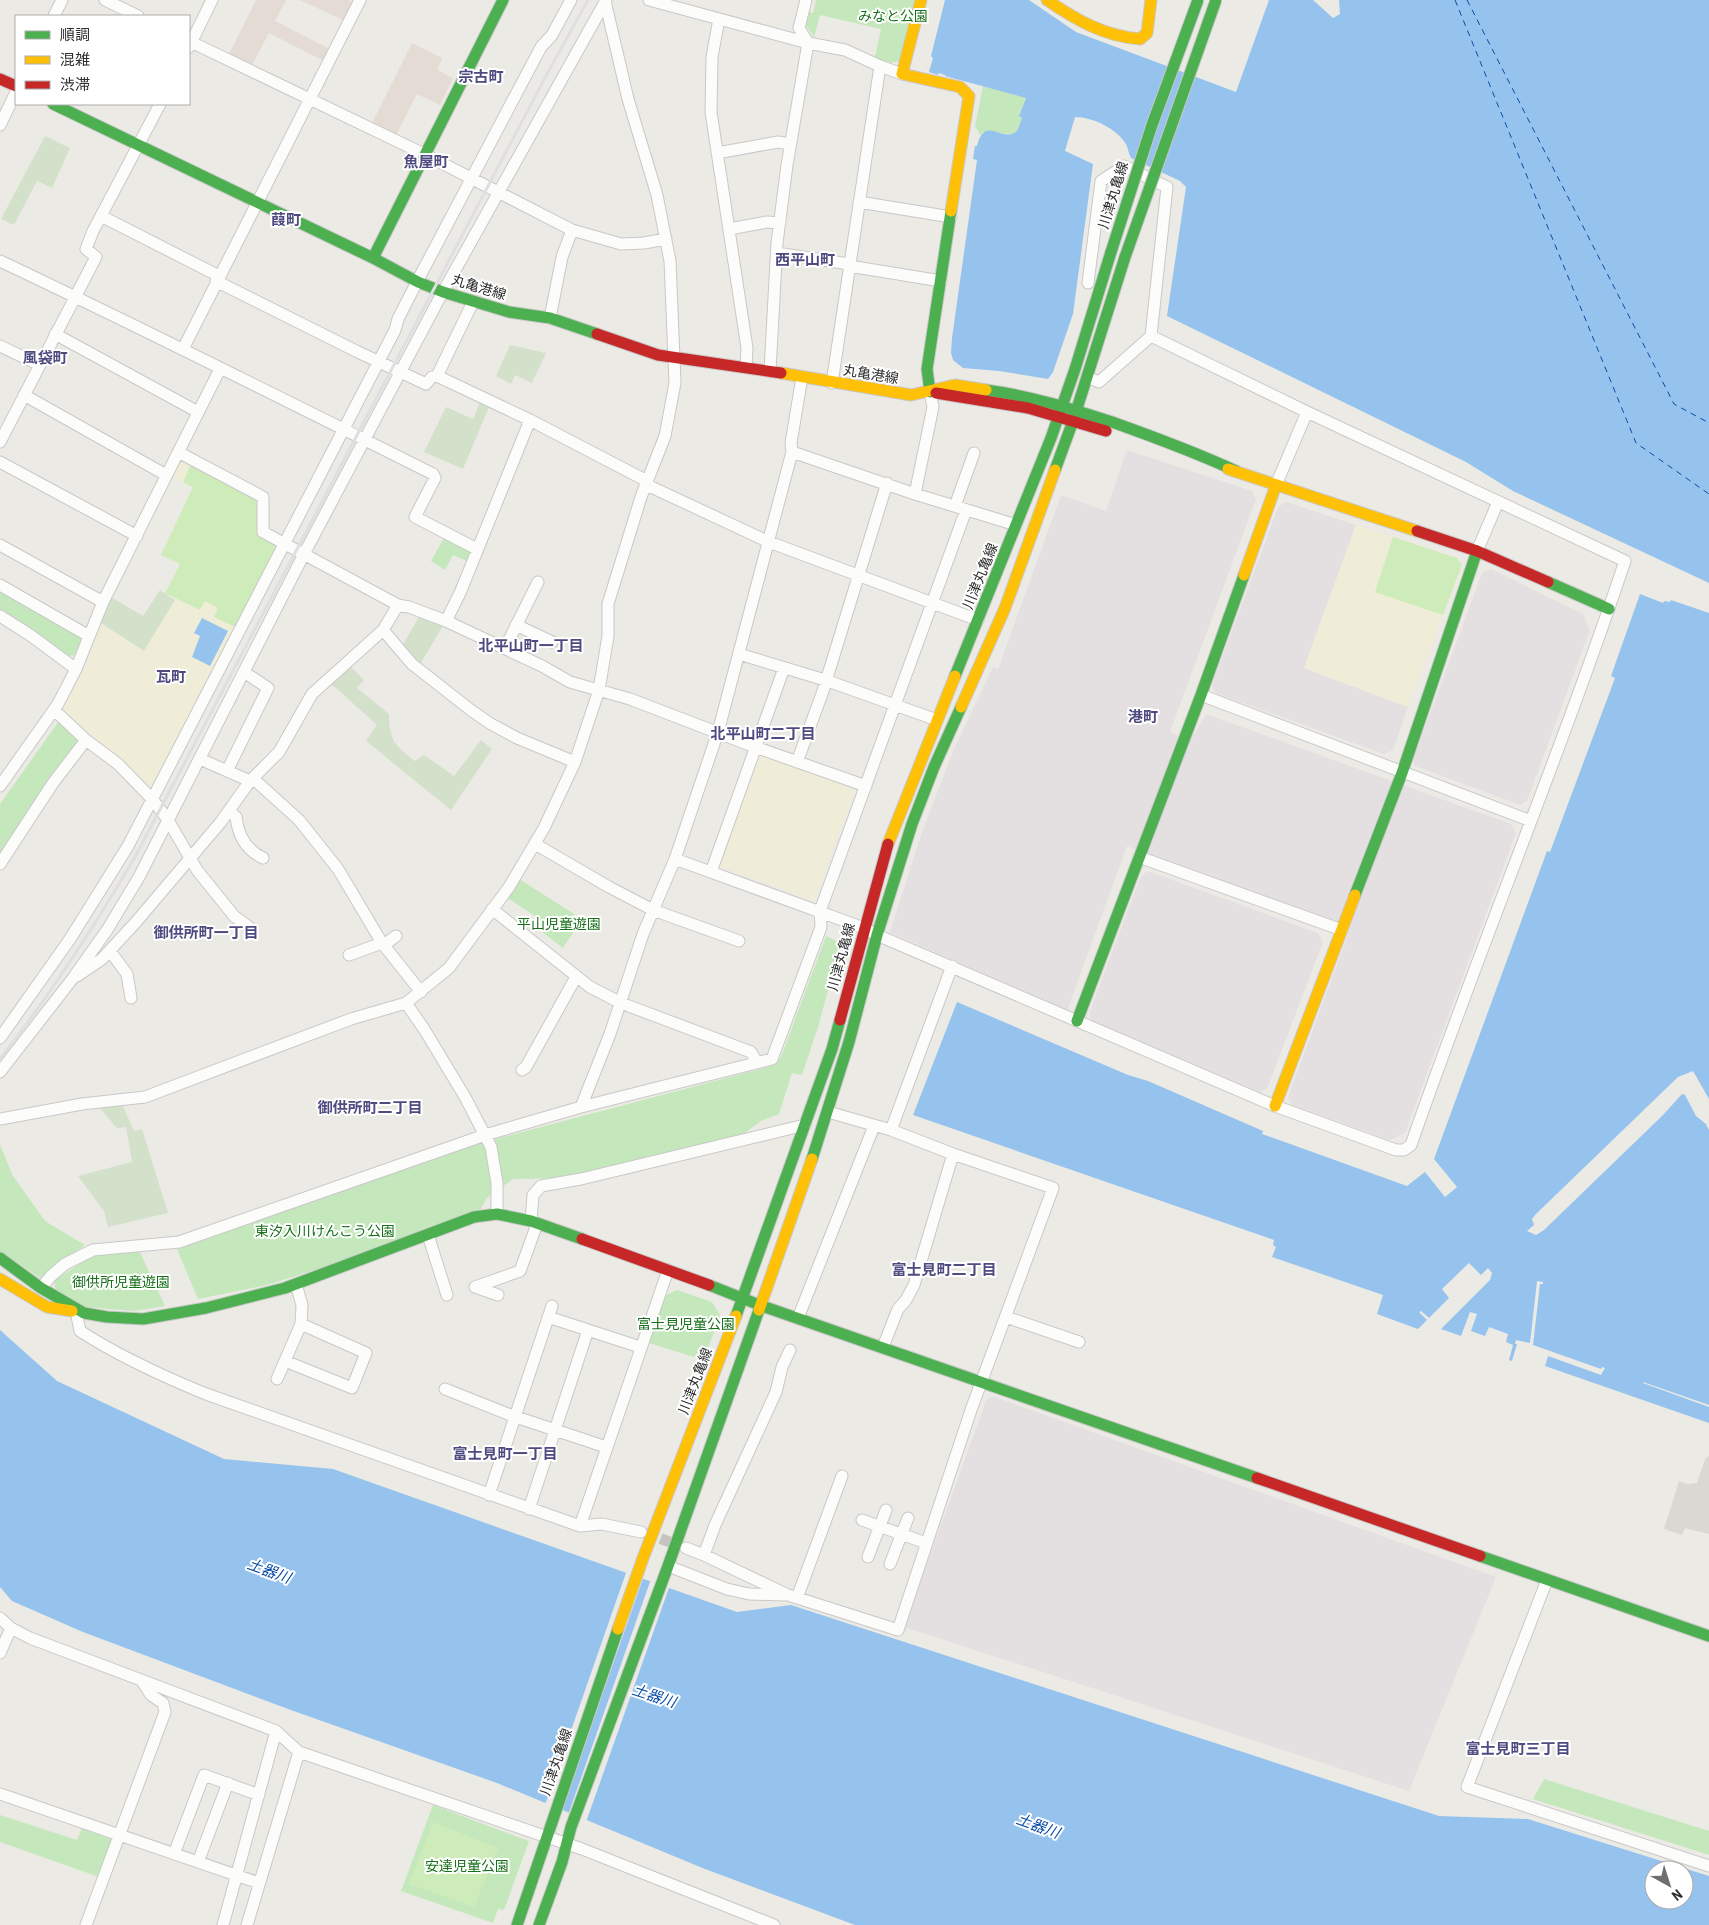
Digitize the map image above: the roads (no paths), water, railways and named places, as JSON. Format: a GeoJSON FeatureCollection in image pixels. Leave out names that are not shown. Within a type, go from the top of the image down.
{"type":"FeatureCollection","features":[{"type":"Feature","properties":{"kind":"main road"},"geometry":{"type":"LineString","coordinates":[[373,258],[503,0]]}},
{"type":"Feature","properties":{"kind":"main road"},"geometry":{"type":"LineString","coordinates":[[921,0],[902,74],[960,87],[969,96],[927,369],[930,392]]}},
{"type":"Feature","properties":{"kind":"main road"},"geometry":{"type":"LineString","coordinates":[[1047,0],[1076,20],[1104,32],[1132,39],[1140,39],[1147,34],[1151,0]]}},
{"type":"Feature","properties":{"kind":"main road","name":"川津丸亀線"},"geometry":{"type":"LineString","coordinates":[[517,1925],[644,1558],[743,1298],[832,1048],[889,839],[1061,411],[1136,172],[1198,0]]}},
{"type":"Feature","properties":{"kind":"main road","name":"川津丸亀線"},"geometry":{"type":"LineString","coordinates":[[540,1925],[571,1827],[762,1306],[828,1112],[849,1042],[877,935],[912,824],[934,767],[1004,608],[1074,415],[1125,257],[1216,0]]}},
{"type":"Feature","properties":{"kind":"main road"},"geometry":{"type":"LineString","coordinates":[[0,78],[15,86]]}},
{"type":"Feature","properties":{"kind":"main road","name":"丸亀港線"},"geometry":{"type":"LineString","coordinates":[[54,105],[258,202],[418,282],[473,302],[509,312],[550,318],[658,355],[675,358],[746,367],[911,395],[954,385],[1023,395],[1061,411],[1202,454],[1236,471],[1276,485],[1477,551],[1609,609]]}},
{"type":"Feature","properties":{"kind":"main road"},"geometry":{"type":"LineString","coordinates":[[1077,1021],[1201,695],[1276,485]]}},
{"type":"Feature","properties":{"kind":"main road"},"geometry":{"type":"LineString","coordinates":[[1276,1106],[1402,773],[1477,551]]}},
{"type":"Feature","properties":{"kind":"main road"},"geometry":{"type":"LineString","coordinates":[[0,1279],[47,1307],[107,1317],[143,1319],[206,1308],[296,1284],[474,1217],[497,1214],[534,1223],[668,1270],[762,1306],[1709,1636]]}},
{"type":"Feature","properties":{"kind":"main road"},"geometry":{"type":"LineString","coordinates":[[0,1258],[41,1288],[80,1312]]}},
{"type":"Feature","properties":{"kind":"street"},"geometry":{"type":"LineString","coordinates":[[54,15],[62,0]]}},
{"type":"Feature","properties":{"kind":"street"},"geometry":{"type":"LineString","coordinates":[[105,0],[136,15]]}},
{"type":"Feature","properties":{"kind":"street"},"geometry":{"type":"LineString","coordinates":[[212,0],[190,43],[426,155],[572,230],[621,244],[644,243],[666,239]]}},
{"type":"Feature","properties":{"kind":"street"},"geometry":{"type":"LineString","coordinates":[[183,349],[360,0]]}},
{"type":"Feature","properties":{"kind":"street"},"geometry":{"type":"LineString","coordinates":[[0,1038],[94,902],[153,800],[471,179],[542,47],[552,35],[571,0]]}},
{"type":"Feature","properties":{"kind":"street"},"geometry":{"type":"LineString","coordinates":[[650,0],[691,5],[719,19],[808,43],[845,50],[902,74]]}},
{"type":"Feature","properties":{"kind":"street"},"geometry":{"type":"LineString","coordinates":[[770,371],[780,223],[790,144],[808,43],[799,28],[806,0]]}},
{"type":"Feature","properties":{"kind":"street"},"geometry":{"type":"LineString","coordinates":[[0,1072],[73,978],[107,930],[139,877],[364,440],[443,292],[605,1]]}},
{"type":"Feature","properties":{"kind":"street"},"geometry":{"type":"LineString","coordinates":[[0,1119],[82,1104],[145,1097],[351,1018],[406,1003],[449,968],[509,887],[535,844],[575,762],[599,690],[608,636],[608,604],[647,481],[660,451],[669,420],[675,383],[670,261],[666,239],[657,195],[628,98],[605,1]]}},
{"type":"Feature","properties":{"kind":"street"},"geometry":{"type":"LineString","coordinates":[[719,19],[712,57],[711,112],[747,348],[746,367]]}},
{"type":"Feature","properties":{"kind":"street"},"geometry":{"type":"LineString","coordinates":[[832,383],[880,66]]}},
{"type":"Feature","properties":{"kind":"street"},"geometry":{"type":"LineString","coordinates":[[0,125],[15,94]]}},
{"type":"Feature","properties":{"kind":"street"},"geometry":{"type":"LineString","coordinates":[[0,442],[3,427],[24,395],[96,257],[86,249],[93,232],[159,105]]}},
{"type":"Feature","properties":{"kind":"street"},"geometry":{"type":"LineString","coordinates":[[717,152],[778,142],[790,144]]}},
{"type":"Feature","properties":{"kind":"street"},"geometry":{"type":"LineString","coordinates":[[1087,377],[1099,382],[1151,336],[1167,187],[1124,166],[1101,180],[1088,283]]}},
{"type":"Feature","properties":{"kind":"street"},"geometry":{"type":"LineString","coordinates":[[859,202],[951,217]]}},
{"type":"Feature","properties":{"kind":"street"},"geometry":{"type":"LineString","coordinates":[[101,216],[400,373],[426,384],[432,377],[437,376],[530,420],[647,481],[649,486],[769,542],[978,620]]}},
{"type":"Feature","properties":{"kind":"street"},"geometry":{"type":"LineString","coordinates":[[729,229],[767,222],[780,223]]}},
{"type":"Feature","properties":{"kind":"street"},"geometry":{"type":"LineString","coordinates":[[550,318],[562,257],[572,230]]}},
{"type":"Feature","properties":{"kind":"street"},"geometry":{"type":"LineString","coordinates":[[777,253],[941,281]]}},
{"type":"Feature","properties":{"kind":"street"},"geometry":{"type":"LineString","coordinates":[[0,261],[183,349],[433,474],[435,478],[415,517],[477,549]]}},
{"type":"Feature","properties":{"kind":"street"},"geometry":{"type":"LineString","coordinates":[[437,376],[473,302]]}},
{"type":"Feature","properties":{"kind":"street"},"geometry":{"type":"LineString","coordinates":[[55,334],[198,412]]}},
{"type":"Feature","properties":{"kind":"street"},"geometry":{"type":"LineString","coordinates":[[675,859],[864,928],[1276,1106],[1396,1150],[1404,1150],[1411,1145],[1449,1035],[1531,821],[1625,561],[1307,412],[1151,336]]}},
{"type":"Feature","properties":{"kind":"street"},"geometry":{"type":"LineString","coordinates":[[0,346],[40,365]]}},
{"type":"Feature","properties":{"kind":"street"},"geometry":{"type":"LineString","coordinates":[[0,786],[54,710],[76,669],[103,602],[220,369]]}},
{"type":"Feature","properties":{"kind":"street"},"geometry":{"type":"LineString","coordinates":[[581,1107],[621,1003],[643,934],[675,859],[718,732],[792,452],[791,443],[802,377]]}},
{"type":"Feature","properties":{"kind":"street"},"geometry":{"type":"LineString","coordinates":[[915,494],[932,407],[930,392]]}},
{"type":"Feature","properties":{"kind":"street"},"geometry":{"type":"LineString","coordinates":[[24,395],[166,475]]}},
{"type":"Feature","properties":{"kind":"street"},"geometry":{"type":"LineString","coordinates":[[1276,485],[1307,412]]}},
{"type":"Feature","properties":{"kind":"street"},"geometry":{"type":"LineString","coordinates":[[446,621],[460,593],[530,420]]}},
{"type":"Feature","properties":{"kind":"street"},"geometry":{"type":"LineString","coordinates":[[178,452],[264,497],[263,532],[398,605],[409,607],[446,621],[542,666],[570,682],[630,699],[755,747],[866,786]]}},
{"type":"Feature","properties":{"kind":"street"},"geometry":{"type":"LineString","coordinates":[[792,452],[915,494],[1016,525]]}},
{"type":"Feature","properties":{"kind":"street"},"geometry":{"type":"LineString","coordinates":[[41,1288],[65,1264],[93,1250],[180,1242],[485,1134],[581,1107],[772,1059],[821,927],[820,911],[932,603],[974,453]]}},
{"type":"Feature","properties":{"kind":"street"},"geometry":{"type":"LineString","coordinates":[[0,462],[119,528],[137,536]]}},
{"type":"Feature","properties":{"kind":"street"},"geometry":{"type":"LineString","coordinates":[[797,762],[887,483]]}},
{"type":"Feature","properties":{"kind":"street"},"geometry":{"type":"LineString","coordinates":[[1477,551],[1498,502]]}},
{"type":"Feature","properties":{"kind":"street"},"geometry":{"type":"LineString","coordinates":[[0,545],[103,602]]}},
{"type":"Feature","properties":{"kind":"street"},"geometry":{"type":"LineString","coordinates":[[504,648],[538,582]]}},
{"type":"Feature","properties":{"kind":"street"},"geometry":{"type":"LineString","coordinates":[[0,585],[88,636]]}},
{"type":"Feature","properties":{"kind":"street"},"geometry":{"type":"LineString","coordinates":[[73,978],[90,968],[120,940],[191,858],[229,811],[250,781],[279,752],[312,694],[383,630],[398,605]]}},
{"type":"Feature","properties":{"kind":"street"},"geometry":{"type":"LineString","coordinates":[[0,616],[30,635],[76,669]]}},
{"type":"Feature","properties":{"kind":"street"},"geometry":{"type":"LineString","coordinates":[[516,625],[552,642]]}},
{"type":"Feature","properties":{"kind":"street"},"geometry":{"type":"LineString","coordinates":[[383,630],[412,664],[472,711],[491,724],[519,738],[575,762]]}},
{"type":"Feature","properties":{"kind":"street"},"geometry":{"type":"LineString","coordinates":[[739,654],[825,680],[937,720]]}},
{"type":"Feature","properties":{"kind":"street"},"geometry":{"type":"LineString","coordinates":[[711,872],[784,668]]}},
{"type":"Feature","properties":{"kind":"street"},"geometry":{"type":"LineString","coordinates":[[228,771],[268,688],[244,672]]}},
{"type":"Feature","properties":{"kind":"street"},"geometry":{"type":"LineString","coordinates":[[1201,695],[1531,821]]}},
{"type":"Feature","properties":{"kind":"street"},"geometry":{"type":"LineString","coordinates":[[54,710],[86,740],[115,762],[153,800],[168,820],[197,870],[234,916],[249,927]]}},
{"type":"Feature","properties":{"kind":"street"},"geometry":{"type":"LineString","coordinates":[[0,864],[53,783],[86,740]]}},
{"type":"Feature","properties":{"kind":"street"},"geometry":{"type":"LineString","coordinates":[[200,759],[250,781],[258,782],[299,820],[338,869],[383,944],[421,992]]}},
{"type":"Feature","properties":{"kind":"street"},"geometry":{"type":"LineString","coordinates":[[229,811],[236,817],[242,839],[255,854],[262,858]]}},
{"type":"Feature","properties":{"kind":"street"},"geometry":{"type":"LineString","coordinates":[[535,844],[653,910],[739,941]]}},
{"type":"Feature","properties":{"kind":"street"},"geometry":{"type":"LineString","coordinates":[[1139,857],[1342,930]]}},
{"type":"Feature","properties":{"kind":"street"},"geometry":{"type":"LineString","coordinates":[[492,908],[590,987],[621,1003],[751,1052],[757,1062]]}},
{"type":"Feature","properties":{"kind":"street"},"geometry":{"type":"LineString","coordinates":[[107,930],[120,940]]}},
{"type":"Feature","properties":{"kind":"street"},"geometry":{"type":"LineString","coordinates":[[349,955],[383,944],[396,936]]}},
{"type":"Feature","properties":{"kind":"street"},"geometry":{"type":"LineString","coordinates":[[110,951],[127,974],[132,998]]}},
{"type":"Feature","properties":{"kind":"street"},"geometry":{"type":"LineString","coordinates":[[891,1130],[952,966]]}},
{"type":"Feature","properties":{"kind":"street"},"geometry":{"type":"LineString","coordinates":[[522,1070],[526,1067],[576,976]]}},
{"type":"Feature","properties":{"kind":"street"},"geometry":{"type":"LineString","coordinates":[[406,1003],[451,1075],[491,1147],[497,1183],[497,1214]]}},
{"type":"Feature","properties":{"kind":"street"},"geometry":{"type":"LineString","coordinates":[[686,1548],[792,1596],[898,1630],[971,1410],[1052,1188],[953,1154],[891,1130],[828,1112]]}},
{"type":"Feature","properties":{"kind":"street"},"geometry":{"type":"LineString","coordinates":[[498,1295],[475,1287],[520,1271],[534,1223],[533,1194],[541,1186],[581,1179],[805,1125]]}},
{"type":"Feature","properties":{"kind":"street"},"geometry":{"type":"LineString","coordinates":[[798,1318],[874,1126]]}},
{"type":"Feature","properties":{"kind":"street"},"geometry":{"type":"LineString","coordinates":[[884,1347],[898,1309],[906,1300],[914,1285],[953,1154]]}},
{"type":"Feature","properties":{"kind":"street"},"geometry":{"type":"LineString","coordinates":[[428,1235],[447,1295]]}},
{"type":"Feature","properties":{"kind":"street"},"geometry":{"type":"LineString","coordinates":[[580,1526],[668,1270]]}},
{"type":"Feature","properties":{"kind":"street"},"geometry":{"type":"LineString","coordinates":[[277,1379],[301,1324],[302,1305],[296,1284]]}},
{"type":"Feature","properties":{"kind":"street"},"geometry":{"type":"LineString","coordinates":[[80,1312],[80,1331],[107,1348],[158,1374],[206,1394],[353,1448],[580,1526],[602,1524],[640,1532]]}},
{"type":"Feature","properties":{"kind":"street"},"geometry":{"type":"LineString","coordinates":[[489,1495],[550,1312],[588,1330],[640,1347]]}},
{"type":"Feature","properties":{"kind":"street"},"geometry":{"type":"LineString","coordinates":[[1006,1317],[1079,1342]]}},
{"type":"Feature","properties":{"kind":"street"},"geometry":{"type":"LineString","coordinates":[[285,1361],[352,1388],[366,1353],[301,1324]]}},
{"type":"Feature","properties":{"kind":"street"},"geometry":{"type":"LineString","coordinates":[[529,1508],[588,1330]]}},
{"type":"Feature","properties":{"kind":"street"},"geometry":{"type":"LineString","coordinates":[[704,1555],[715,1525],[776,1392],[782,1367],[790,1350]]}},
{"type":"Feature","properties":{"kind":"street"},"geometry":{"type":"LineString","coordinates":[[445,1388],[515,1417],[606,1447]]}},
{"type":"Feature","properties":{"kind":"street"},"geometry":{"type":"LineString","coordinates":[[792,1596],[842,1476]]}},
{"type":"Feature","properties":{"kind":"street"},"geometry":{"type":"LineString","coordinates":[[868,1557],[886,1510]]}},
{"type":"Feature","properties":{"kind":"street"},"geometry":{"type":"LineString","coordinates":[[890,1564],[908,1518]]}},
{"type":"Feature","properties":{"kind":"street"},"geometry":{"type":"LineString","coordinates":[[862,1520],[926,1544]]}},
{"type":"Feature","properties":{"kind":"street"},"geometry":{"type":"LineString","coordinates":[[668,1566],[727,1589],[749,1594],[792,1596]]}},
{"type":"Feature","properties":{"kind":"street"},"geometry":{"type":"LineString","coordinates":[[1547,1580],[1467,1787],[1709,1866]]}},
{"type":"Feature","properties":{"kind":"street"},"geometry":{"type":"LineString","coordinates":[[0,1618],[12,1628],[30,1638],[276,1731],[299,1752],[566,1844],[774,1925]]}},
{"type":"Feature","properties":{"kind":"street"},"geometry":{"type":"LineString","coordinates":[[0,1654],[12,1628]]}},
{"type":"Feature","properties":{"kind":"street"},"geometry":{"type":"LineString","coordinates":[[86,1925],[165,1712],[163,1703],[150,1695],[142,1681]]}},
{"type":"Feature","properties":{"kind":"street"},"geometry":{"type":"LineString","coordinates":[[223,1925],[276,1731]]}},
{"type":"Feature","properties":{"kind":"street"},"geometry":{"type":"LineString","coordinates":[[247,1925],[299,1752]]}},
{"type":"Feature","properties":{"kind":"street"},"geometry":{"type":"LineString","coordinates":[[174,1854],[204,1775],[259,1795]]}},
{"type":"Feature","properties":{"kind":"street"},"geometry":{"type":"LineString","coordinates":[[198,1862],[228,1783]]}},
{"type":"Feature","properties":{"kind":"street"},"geometry":{"type":"LineString","coordinates":[[0,1794],[259,1883]]}},
{"type":"Feature","properties":{"kind":"water"},"geometry":{"type":"Polygon","coordinates":[[[945,0],[1029,0],[1076,32],[1236,92],[1269,0],[1313,0],[1333,18],[1340,14],[1339,0],[1709,0],[1709,583],[1513,491],[1466,462],[1167,316],[1186,187],[1180,181],[1131,158],[1127,146],[1118,134],[1104,125],[1089,119],[1075,117],[1065,151],[1093,164],[1073,314],[1053,372],[1048,379],[999,371],[963,368],[953,360],[951,353],[977,160],[973,159],[975,146],[977,146],[980,137],[985,132],[994,131],[1011,134],[1017,131],[1022,118],[1019,116],[1026,98],[939,73],[938,75],[929,72],[933,58],[931,56],[945,0]]]}},
{"type":"Feature","properties":{"kind":"water"},"geometry":{"type":"Polygon","coordinates":[[[1640,594],[1663,603],[1664,601],[1670,602],[1671,600],[1709,613],[1709,1099],[1693,1071],[1678,1077],[1536,1214],[1532,1219],[1534,1225],[1527,1231],[1536,1235],[1544,1230],[1663,1115],[1682,1094],[1685,1095],[1696,1116],[1706,1124],[1709,1130],[1709,1405],[1643,1383],[1709,1407],[1709,1423],[1545,1366],[1548,1356],[1601,1375],[1605,1368],[1602,1367],[1601,1369],[1533,1345],[1540,1284],[1543,1284],[1543,1282],[1537,1281],[1530,1343],[1516,1340],[1515,1344],[1517,1344],[1512,1361],[1509,1360],[1513,1345],[1506,1342],[1508,1334],[1489,1327],[1485,1336],[1471,1331],[1477,1314],[1470,1312],[1461,1336],[1441,1329],[1490,1280],[1492,1273],[1488,1268],[1481,1275],[1469,1263],[1442,1289],[1449,1298],[1429,1318],[1421,1311],[1419,1312],[1427,1320],[1418,1329],[1377,1314],[1383,1295],[1272,1257],[1276,1247],[1273,1245],[1274,1240],[913,1115],[957,1002],[1128,1075],[1148,1081],[1263,1131],[1262,1134],[1407,1186],[1425,1172],[1445,1197],[1457,1187],[1434,1159],[1547,851],[1550,852],[1615,678],[1611,676],[1640,594]]]}},
{"type":"Feature","properties":{"kind":"water"},"geometry":{"type":"Polygon","coordinates":[[[202,618],[228,631],[210,666],[192,657],[200,636],[194,633],[202,618]]]}},
{"type":"Feature","properties":{"kind":"water","name":"土器川"},"geometry":{"type":"Polygon","coordinates":[[[0,1330],[57,1381],[224,1459],[333,1469],[737,1612],[791,1605],[1439,1816],[1528,1819],[1658,1860],[1644,1860],[1644,1910],[1694,1910],[1694,1871],[1709,1876],[1709,1925],[855,1925],[705,1869],[497,1783],[288,1709],[83,1632],[12,1601],[0,1587],[0,1330]]]}},
{"type":"Feature","properties":{"kind":"tunnel"},"geometry":{"type":"LineString","coordinates":[[645,1533],[681,1546]]}},
{"type":"Feature","properties":{"kind":"railway"},"geometry":{"type":"LineString","coordinates":[[0,1059],[71,960],[135,857],[547,74],[588,0]]}},
{"type":"Feature","properties":{"kind":"district","name":"宗古町"},"geometry":{"type":"Point","coordinates":[481,77]}},
{"type":"Feature","properties":{"kind":"district","name":"魚屋町"},"geometry":{"type":"Point","coordinates":[426,162]}},
{"type":"Feature","properties":{"kind":"district","name":"葭町"},"geometry":{"type":"Point","coordinates":[286,220]}},
{"type":"Feature","properties":{"kind":"district","name":"西平山町"},"geometry":{"type":"Point","coordinates":[805,260]}},
{"type":"Feature","properties":{"kind":"district","name":"風袋町"},"geometry":{"type":"Point","coordinates":[45,358]}},
{"type":"Feature","properties":{"kind":"district","name":"北平山町一丁目"},"geometry":{"type":"Point","coordinates":[531,646]}},
{"type":"Feature","properties":{"kind":"district","name":"瓦町"},"geometry":{"type":"Point","coordinates":[171,677]}},
{"type":"Feature","properties":{"kind":"district","name":"港町"},"geometry":{"type":"Point","coordinates":[1143,717]}},
{"type":"Feature","properties":{"kind":"district","name":"北平山町二丁目"},"geometry":{"type":"Point","coordinates":[763,734]}},
{"type":"Feature","properties":{"kind":"district","name":"御供所町一丁目"},"geometry":{"type":"Point","coordinates":[206,933]}},
{"type":"Feature","properties":{"kind":"district","name":"御供所町二丁目"},"geometry":{"type":"Point","coordinates":[370,1108]}},
{"type":"Feature","properties":{"kind":"district","name":"富士見町二丁目"},"geometry":{"type":"Point","coordinates":[944,1270]}},
{"type":"Feature","properties":{"kind":"district","name":"富士見町一丁目"},"geometry":{"type":"Point","coordinates":[505,1454]}},
{"type":"Feature","properties":{"kind":"district","name":"富士見町三丁目"},"geometry":{"type":"Point","coordinates":[1518,1749]}},
{"type":"Feature","properties":{"kind":"park label","name":"みなと公園"},"geometry":{"type":"Point","coordinates":[893,16]}},
{"type":"Feature","properties":{"kind":"park label","name":"平山児童遊園"},"geometry":{"type":"Point","coordinates":[559,924]}},
{"type":"Feature","properties":{"kind":"park label","name":"東汐入川けんこう公園"},"geometry":{"type":"Point","coordinates":[325,1231]}},
{"type":"Feature","properties":{"kind":"park label","name":"御供所児童遊園"},"geometry":{"type":"Point","coordinates":[121,1282]}},
{"type":"Feature","properties":{"kind":"park label","name":"富士見児童公園"},"geometry":{"type":"Point","coordinates":[686,1324]}},
{"type":"Feature","properties":{"kind":"park label","name":"安達児童公園"},"geometry":{"type":"Point","coordinates":[467,1866]}}]}
